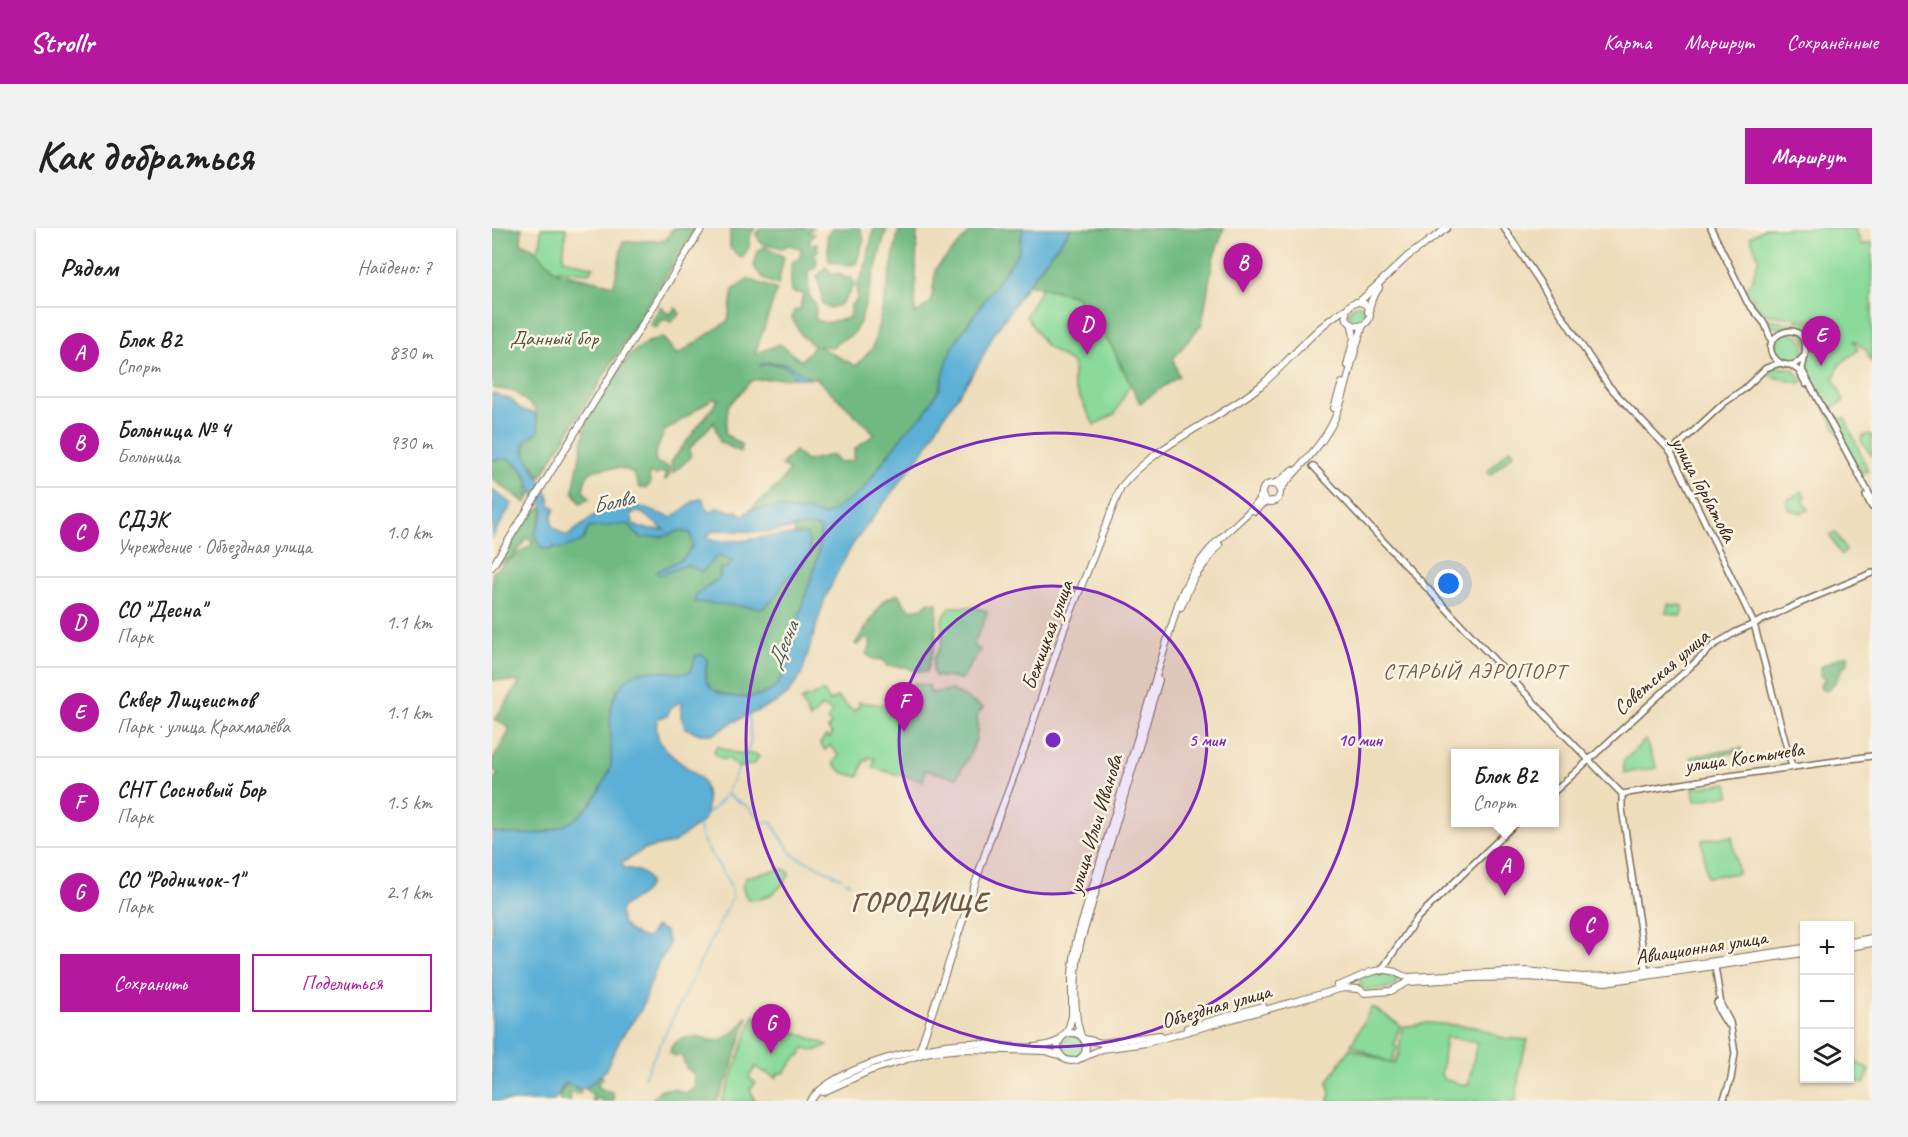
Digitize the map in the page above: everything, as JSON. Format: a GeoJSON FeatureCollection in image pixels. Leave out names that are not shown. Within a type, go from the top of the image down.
{"type":"FeatureCollection","features":[{"type":"Feature","properties":{"kind":"main road"},"geometry":{"type":"LineString","coordinates":[[492,567],[702,228]]}},
{"type":"Feature","properties":{"kind":"main road"},"geometry":{"type":"LineString","coordinates":[[1174,622],[1184,588],[1202,558],[1254,506],[1266,486],[1280,481],[1303,460],[1326,426],[1336,405],[1354,338],[1347,313],[1348,307],[1359,302],[1434,235],[1447,228]]}},
{"type":"Feature","properties":{"kind":"main road","name":"улица Горбатова"},"geometry":{"type":"LineString","coordinates":[[1504,228],[1608,385],[1671,452],[1753,623],[1792,767]]}},
{"type":"Feature","properties":{"kind":"main road"},"geometry":{"type":"LineString","coordinates":[[1711,228],[1747,302],[1765,324],[1772,342],[1772,353],[1766,368]]}},
{"type":"Feature","properties":{"kind":"main road"},"geometry":{"type":"LineString","coordinates":[[1174,622],[1193,579],[1211,553],[1260,506],[1277,499],[1286,482],[1312,454],[1330,428],[1340,406],[1363,326],[1368,321],[1372,299],[1382,283],[1413,254]]}},
{"type":"Feature","properties":{"kind":"main road"},"geometry":{"type":"LineString","coordinates":[[1359,302],[1368,312]]}},
{"type":"Feature","properties":{"kind":"main road","name":"Бежицкая улица"},"geometry":{"type":"LineString","coordinates":[[919,1052],[990,839],[1026,744],[1063,632],[1121,487],[1130,476],[1173,442],[1258,388],[1328,321],[1348,307]]}},
{"type":"Feature","properties":{"kind":"main road"},"geometry":{"type":"LineString","coordinates":[[1328,321],[1337,318],[1363,326]]}},
{"type":"Feature","properties":{"kind":"main road"},"geometry":{"type":"LineString","coordinates":[[1765,324],[1783,332]]}},
{"type":"Feature","properties":{"kind":"main road"},"geometry":{"type":"LineString","coordinates":[[1772,342],[1777,335],[1783,332],[1792,331],[1802,338],[1806,349],[1801,370],[1872,507]]}},
{"type":"Feature","properties":{"kind":"main road"},"geometry":{"type":"LineString","coordinates":[[1772,353],[1780,363]]}},
{"type":"Feature","properties":{"kind":"main road"},"geometry":{"type":"LineString","coordinates":[[1791,365],[1803,357]]}},
{"type":"Feature","properties":{"kind":"main road"},"geometry":{"type":"LineString","coordinates":[[1671,452],[1766,368],[1780,363],[1791,365],[1801,370],[1872,499]]}},
{"type":"Feature","properties":{"kind":"main road"},"geometry":{"type":"LineString","coordinates":[[1313,466],[1622,794],[1622,808],[1646,971]]}},
{"type":"Feature","properties":{"kind":"main road"},"geometry":{"type":"LineString","coordinates":[[1272,484],[1280,491]]}},
{"type":"Feature","properties":{"kind":"main road"},"geometry":{"type":"LineString","coordinates":[[1262,494],[1264,498],[1272,501]]}},
{"type":"Feature","properties":{"kind":"main road","name":"Советская улица"},"geometry":{"type":"LineString","coordinates":[[1559,785],[1708,649],[1724,638],[1753,623],[1872,572]]}},
{"type":"Feature","properties":{"kind":"main road","name":"улица Ильи Иванова"},"geometry":{"type":"LineString","coordinates":[[1082,1037],[1077,1017],[1076,982],[1080,944],[1174,622]]}},
{"type":"Feature","properties":{"kind":"main road","name":"улица Ильи Иванова"},"geometry":{"type":"LineString","coordinates":[[1062,1038],[1068,1030],[1072,1017],[1072,974],[1076,942],[1174,622]]}},
{"type":"Feature","properties":{"kind":"main road","name":"улица Костычева"},"geometry":{"type":"LineString","coordinates":[[1622,794],[1872,756]]}},
{"type":"Feature","properties":{"kind":"main road"},"geometry":{"type":"LineString","coordinates":[[1381,971],[1416,919],[1514,827]]}},
{"type":"Feature","properties":{"kind":"main road"},"geometry":{"type":"LineString","coordinates":[[1397,987],[1400,981],[1391,961],[1412,927],[1514,827]]}},
{"type":"Feature","properties":{"kind":"main road"},"geometry":{"type":"LineString","coordinates":[[1854,943],[1872,939]]}},
{"type":"Feature","properties":{"kind":"main road"},"geometry":{"type":"LineString","coordinates":[[1854,944],[1872,943]]}},
{"type":"Feature","properties":{"kind":"main road","name":"Авиационная улица"},"geometry":{"type":"LineString","coordinates":[[1408,982],[1505,978],[1623,980],[1800,949]]}},
{"type":"Feature","properties":{"kind":"main road","name":"Авиационная улица"},"geometry":{"type":"LineString","coordinates":[[1428,975],[1526,971],[1602,977],[1800,954]]}},
{"type":"Feature","properties":{"kind":"main road"},"geometry":{"type":"LineString","coordinates":[[1713,965],[1721,1005],[1730,1022],[1735,1053],[1731,1079],[1721,1101]]}},
{"type":"Feature","properties":{"kind":"main road","name":"Объездная улица"},"geometry":{"type":"LineString","coordinates":[[1082,1037],[1102,1043],[1156,1036],[1357,979],[1366,972],[1381,971],[1410,977],[1428,975]]}},
{"type":"Feature","properties":{"kind":"main road"},"geometry":{"type":"LineString","coordinates":[[1357,979],[1359,989]]}},
{"type":"Feature","properties":{"kind":"main road","name":"Объездная улица"},"geometry":{"type":"LineString","coordinates":[[1082,1058],[1102,1049],[1146,1043],[1343,988],[1359,989],[1365,993],[1391,991],[1408,982]]}},
{"type":"Feature","properties":{"kind":"main road"},"geometry":{"type":"LineString","coordinates":[[812,1101],[840,1082],[919,1052],[972,1043],[1039,1046],[1072,1033],[1082,1037],[1086,1050],[1082,1058],[1074,1062],[1046,1051],[964,1049],[919,1052]]}},
{"type":"Feature","properties":{"kind":"main road"},"geometry":{"type":"LineString","coordinates":[[1061,1056],[1058,1048],[1062,1038]]}},
{"type":"Feature","properties":{"kind":"green space","name":"Данный бор"},"geometry":{"type":"Polygon","coordinates":[[[492,228],[522,228],[521,243],[534,249],[557,272],[614,285],[623,242],[666,240],[673,228],[696,228],[540,478],[525,455],[525,441],[539,431],[535,409],[514,391],[492,388],[492,228]]]}},
{"type":"Feature","properties":{"kind":"green space"},"geometry":{"type":"Polygon","coordinates":[[[541,228],[566,228],[563,259],[594,267],[589,273],[558,270],[549,286],[535,255],[541,241],[541,228]]]}},
{"type":"Feature","properties":{"kind":"green space"},"geometry":{"type":"Polygon","coordinates":[[[730,228],[755,228],[751,233],[749,247],[742,258],[730,248],[730,228]]]}},
{"type":"Feature","properties":{"kind":"green space"},"geometry":{"type":"Polygon","coordinates":[[[761,228],[813,228],[808,232],[814,234],[809,242],[812,245],[817,244],[818,251],[813,255],[816,257],[817,264],[814,269],[808,270],[809,295],[816,306],[815,319],[825,323],[849,318],[851,305],[857,300],[857,284],[864,270],[874,228],[887,228],[860,322],[852,335],[837,342],[833,347],[817,346],[856,366],[873,348],[899,228],[917,228],[915,314],[931,302],[936,268],[974,228],[1023,228],[1018,253],[958,338],[949,356],[940,388],[924,414],[888,454],[862,491],[825,516],[788,509],[750,510],[780,484],[789,470],[781,465],[795,451],[806,461],[832,455],[838,462],[853,461],[855,449],[875,434],[816,378],[752,380],[728,406],[725,434],[742,445],[740,452],[720,442],[714,422],[690,448],[690,458],[673,473],[671,462],[719,399],[712,399],[664,432],[655,454],[656,463],[669,467],[670,475],[665,480],[663,472],[656,475],[649,473],[650,484],[646,488],[640,488],[633,473],[627,470],[610,468],[594,470],[588,475],[583,490],[589,498],[581,504],[573,491],[587,420],[629,355],[646,343],[662,337],[677,355],[728,321],[733,290],[749,279],[777,290],[755,354],[780,344],[801,361],[814,346],[802,336],[792,318],[794,311],[800,309],[803,293],[794,293],[791,290],[791,263],[800,258],[801,248],[789,245],[782,248],[761,243],[756,234],[761,228]]]}},
{"type":"Feature","properties":{"kind":"green space"},"geometry":{"type":"Polygon","coordinates":[[[833,228],[860,228],[864,239],[856,264],[844,265],[829,261],[827,235],[833,228]]]}},
{"type":"Feature","properties":{"kind":"green space"},"geometry":{"type":"Polygon","coordinates":[[[1071,228],[1224,228],[1213,259],[1202,324],[1173,359],[1179,376],[1140,403],[1112,347],[1076,296],[1028,284],[1071,228]]]}},
{"type":"Feature","properties":{"kind":"green space"},"geometry":{"type":"Polygon","coordinates":[[[1765,228],[1855,228],[1862,246],[1872,242],[1872,363],[1866,350],[1853,340],[1858,350],[1839,365],[1834,379],[1844,401],[1831,408],[1839,420],[1845,418],[1868,471],[1861,473],[1804,368],[1808,349],[1804,335],[1794,328],[1774,327],[1763,318],[1795,324],[1796,320],[1841,328],[1840,323],[1763,314],[1746,288],[1752,280],[1759,258],[1750,237],[1765,228]]]}},
{"type":"Feature","properties":{"kind":"green space"},"geometry":{"type":"Polygon","coordinates":[[[765,246],[784,257],[778,285],[764,278],[754,266],[758,251],[765,246]]]}},
{"type":"Feature","properties":{"kind":"green space"},"geometry":{"type":"Polygon","coordinates":[[[826,267],[832,274],[839,273],[845,278],[852,278],[854,284],[842,303],[828,308],[822,303],[817,277],[826,267]]]}},
{"type":"Feature","properties":{"kind":"green space"},"geometry":{"type":"Polygon","coordinates":[[[1043,285],[1076,291],[1109,336],[1121,368],[1133,378],[1115,414],[1094,425],[1073,384],[1073,364],[1045,345],[1026,316],[1043,285]]]}},
{"type":"Feature","properties":{"kind":"green space"},"geometry":{"type":"Polygon","coordinates":[[[1358,305],[1364,308],[1367,314],[1364,320],[1358,323],[1352,320],[1349,314],[1352,308],[1358,305]]]}},
{"type":"Feature","properties":{"kind":"green space"},"geometry":{"type":"Polygon","coordinates":[[[661,306],[669,315],[676,308],[680,314],[671,322],[663,319],[656,328],[650,324],[661,306]]]}},
{"type":"Feature","properties":{"kind":"green space"},"geometry":{"type":"Polygon","coordinates":[[[1789,333],[1800,337],[1804,348],[1800,359],[1789,363],[1778,359],[1774,348],[1778,337],[1789,333]]]}},
{"type":"Feature","properties":{"kind":"green space"},"geometry":{"type":"Polygon","coordinates":[[[1777,367],[1793,369],[1803,381],[1800,383],[1773,377],[1769,373],[1770,369],[1777,367]]]}},
{"type":"Feature","properties":{"kind":"green space"},"geometry":{"type":"Polygon","coordinates":[[[1869,434],[1872,436],[1872,456],[1861,441],[1863,436],[1869,434]]]}},
{"type":"Feature","properties":{"kind":"green space"},"geometry":{"type":"Polygon","coordinates":[[[1510,449],[1514,453],[1490,475],[1487,472],[1510,449]]]}},
{"type":"Feature","properties":{"kind":"green space"},"geometry":{"type":"Polygon","coordinates":[[[509,459],[521,468],[529,483],[527,488],[530,487],[532,495],[525,492],[530,497],[526,503],[492,479],[492,460],[509,459]]]}},
{"type":"Feature","properties":{"kind":"green space"},"geometry":{"type":"Polygon","coordinates":[[[1802,491],[1806,497],[1803,499],[1808,510],[1802,513],[1790,510],[1786,501],[1802,491]]]}},
{"type":"Feature","properties":{"kind":"green space"},"geometry":{"type":"Polygon","coordinates":[[[543,506],[534,535],[541,547],[551,550],[554,546],[559,549],[585,538],[588,528],[612,523],[629,524],[634,532],[665,536],[679,531],[691,533],[693,545],[684,558],[657,572],[717,555],[733,561],[726,569],[719,571],[720,577],[696,594],[776,597],[783,583],[804,562],[807,535],[795,534],[794,528],[808,525],[821,528],[815,568],[802,608],[790,659],[776,686],[761,695],[751,697],[719,693],[712,689],[706,680],[707,659],[696,656],[691,671],[687,673],[650,671],[636,674],[620,687],[615,697],[611,719],[611,765],[600,790],[590,804],[579,816],[554,830],[524,834],[492,832],[492,782],[498,774],[492,768],[492,761],[509,732],[509,728],[495,719],[520,682],[492,680],[492,573],[531,546],[532,541],[526,538],[514,554],[498,564],[532,508],[538,511],[543,506]]]}},
{"type":"Feature","properties":{"kind":"green space"},"geometry":{"type":"Polygon","coordinates":[[[1834,533],[1846,551],[1841,555],[1830,535],[1834,533]]]}},
{"type":"Feature","properties":{"kind":"green space"},"geometry":{"type":"Polygon","coordinates":[[[898,594],[905,605],[912,610],[922,608],[929,602],[937,603],[936,642],[927,672],[914,671],[907,667],[887,666],[882,659],[875,660],[866,654],[871,646],[868,638],[855,644],[884,600],[898,594]]]}},
{"type":"Feature","properties":{"kind":"green space"},"geometry":{"type":"Polygon","coordinates":[[[1668,604],[1683,606],[1681,616],[1666,613],[1668,604]]]}},
{"type":"Feature","properties":{"kind":"green space"},"geometry":{"type":"Polygon","coordinates":[[[951,607],[972,607],[987,611],[973,645],[980,650],[961,679],[935,676],[933,671],[934,659],[942,644],[942,619],[951,607]]]}},
{"type":"Feature","properties":{"kind":"green space"},"geometry":{"type":"Polygon","coordinates":[[[1848,655],[1848,663],[1833,685],[1825,691],[1821,689],[1820,685],[1825,680],[1820,675],[1821,667],[1848,655]]]}},
{"type":"Feature","properties":{"kind":"green space"},"geometry":{"type":"Polygon","coordinates":[[[914,683],[929,686],[931,693],[952,690],[983,708],[977,715],[975,741],[956,778],[925,770],[923,781],[873,768],[875,759],[868,757],[867,761],[864,761],[859,777],[842,772],[833,763],[839,756],[830,745],[825,750],[820,743],[826,736],[830,738],[832,734],[828,729],[831,724],[827,721],[832,712],[822,706],[810,719],[801,700],[824,691],[829,702],[837,697],[853,711],[858,708],[859,702],[910,708],[914,683]]]}},
{"type":"Feature","properties":{"kind":"green space"},"geometry":{"type":"Polygon","coordinates":[[[1645,740],[1657,768],[1624,773],[1623,762],[1645,740]]]}},
{"type":"Feature","properties":{"kind":"green space"},"geometry":{"type":"Polygon","coordinates":[[[717,746],[740,754],[756,754],[759,757],[753,764],[739,768],[729,759],[717,755],[714,751],[717,746]]]}},
{"type":"Feature","properties":{"kind":"green space"},"geometry":{"type":"Polygon","coordinates":[[[1742,748],[1741,751],[1691,761],[1691,757],[1742,748]]]}},
{"type":"Feature","properties":{"kind":"green space"},"geometry":{"type":"Polygon","coordinates":[[[1728,783],[1730,795],[1695,801],[1693,788],[1728,783]]]}},
{"type":"Feature","properties":{"kind":"green space"},"geometry":{"type":"Polygon","coordinates":[[[1732,836],[1738,873],[1707,877],[1702,840],[1732,836]]]}},
{"type":"Feature","properties":{"kind":"green space"},"geometry":{"type":"Polygon","coordinates":[[[783,869],[789,872],[789,875],[777,890],[761,899],[748,899],[743,888],[746,877],[783,869]]]}},
{"type":"Feature","properties":{"kind":"green space"},"geometry":{"type":"Polygon","coordinates":[[[1390,973],[1395,975],[1397,982],[1391,988],[1366,990],[1360,986],[1360,979],[1366,975],[1390,973]]]}},
{"type":"Feature","properties":{"kind":"green space"},"geometry":{"type":"Polygon","coordinates":[[[1372,1007],[1400,1025],[1394,1045],[1397,1047],[1391,1064],[1394,1064],[1399,1053],[1402,1027],[1428,1023],[1477,1027],[1502,1038],[1528,1040],[1520,1065],[1516,1101],[1328,1101],[1330,1096],[1328,1081],[1350,1048],[1390,1063],[1351,1045],[1372,1007]],[[1446,1037],[1441,1074],[1443,1079],[1468,1086],[1477,1042],[1446,1037]]]}},
{"type":"Feature","properties":{"kind":"green space"},"geometry":{"type":"Polygon","coordinates":[[[754,1016],[828,1045],[815,1051],[804,1048],[800,1056],[797,1056],[784,1073],[779,1073],[776,1078],[755,1067],[749,1078],[756,1083],[750,1089],[755,1101],[721,1101],[731,1080],[754,1016]]]}},
{"type":"Feature","properties":{"kind":"green space"},"geometry":{"type":"Polygon","coordinates":[[[748,1017],[728,1078],[717,1101],[651,1101],[661,1089],[674,1089],[685,1093],[691,1091],[695,1085],[694,1074],[686,1068],[682,1055],[675,1056],[670,1053],[673,1044],[685,1038],[702,1037],[713,1041],[722,1039],[734,1032],[748,1017]]]}},
{"type":"Feature","properties":{"kind":"green space"},"geometry":{"type":"Polygon","coordinates":[[[1069,1036],[1077,1036],[1084,1043],[1084,1051],[1077,1058],[1069,1058],[1062,1051],[1062,1043],[1069,1036]]]}},
{"type":"Feature","properties":{"kind":"green space"},"geometry":{"type":"Polygon","coordinates":[[[1854,1061],[1870,1070],[1864,1084],[1854,1079],[1854,1061]]]}},
{"type":"Feature","properties":{"kind":"green space"},"geometry":{"type":"Polygon","coordinates":[[[601,1075],[603,1078],[598,1086],[612,1092],[614,1101],[602,1101],[600,1098],[594,1101],[592,1100],[593,1095],[584,1088],[601,1075]]]}},
{"type":"Feature","properties":{"kind":"green space"},"geometry":{"type":"Polygon","coordinates":[[[566,1083],[581,1091],[580,1094],[570,1093],[571,1101],[560,1101],[559,1095],[566,1083]]]}},
{"type":"Feature","properties":{"kind":"water"},"geometry":{"type":"Polygon","coordinates":[[[1023,228],[1071,228],[1028,284],[994,334],[976,369],[940,422],[927,446],[853,544],[824,601],[801,676],[787,695],[714,734],[700,734],[685,728],[681,716],[682,702],[671,708],[667,716],[658,718],[656,729],[658,738],[670,754],[702,780],[707,795],[707,806],[703,821],[673,843],[644,849],[622,863],[624,868],[643,874],[649,881],[643,893],[621,908],[621,919],[631,932],[647,938],[656,927],[665,931],[669,944],[658,963],[641,1010],[622,1036],[605,1071],[590,1085],[581,1089],[565,1083],[554,1101],[492,1101],[492,832],[524,834],[554,830],[579,816],[590,804],[600,790],[611,765],[610,719],[614,698],[620,687],[636,674],[650,671],[687,673],[691,671],[696,656],[702,655],[707,659],[706,680],[712,689],[730,696],[741,697],[763,695],[771,691],[777,685],[790,658],[802,606],[816,563],[821,529],[807,526],[754,532],[715,530],[706,537],[714,541],[741,541],[807,534],[811,551],[804,562],[783,583],[776,597],[763,608],[695,602],[696,595],[720,577],[720,568],[726,569],[733,562],[718,555],[702,572],[687,565],[659,575],[656,572],[684,558],[693,545],[691,533],[679,531],[665,536],[642,538],[629,524],[588,528],[586,534],[577,543],[559,549],[554,546],[551,550],[541,547],[534,535],[544,513],[543,505],[533,492],[525,473],[509,459],[492,460],[492,393],[512,400],[521,410],[535,413],[539,431],[525,441],[524,451],[544,485],[550,505],[555,508],[552,526],[564,535],[569,535],[596,514],[628,502],[672,518],[694,501],[702,498],[708,511],[712,512],[716,508],[725,509],[730,512],[737,511],[743,516],[750,510],[777,507],[797,511],[806,510],[825,516],[862,491],[905,432],[924,414],[940,388],[949,355],[958,338],[1018,253],[1023,228]],[[640,512],[631,513],[633,524],[640,528],[665,530],[640,512]]]}},
{"type":"Feature","properties":{"kind":"water"},"geometry":{"type":"Polygon","coordinates":[[[768,362],[786,364],[811,379],[796,378],[790,370],[779,365],[759,366],[768,362]]]}},
{"type":"Feature","properties":{"kind":"water"},"geometry":{"type":"Polygon","coordinates":[[[492,490],[512,504],[492,538],[492,490]]]}},
{"type":"Feature","properties":{"kind":"waterway"},"geometry":{"type":"LineString","coordinates":[[749,714],[751,743],[726,794],[747,806],[764,823]]}},
{"type":"Feature","properties":{"kind":"waterway"},"geometry":{"type":"LineString","coordinates":[[705,815],[726,795]]}},
{"type":"Feature","properties":{"kind":"waterway"},"geometry":{"type":"LineString","coordinates":[[766,822],[770,821],[793,855],[842,878]]}},
{"type":"Feature","properties":{"kind":"waterway"},"geometry":{"type":"LineString","coordinates":[[644,1077],[732,898],[727,879],[705,843],[699,824]]}},
{"type":"Feature","properties":{"kind":"waterway"},"geometry":{"type":"LineString","coordinates":[[845,881],[850,883]]}},
{"type":"Feature","properties":{"kind":"place","name":"Больница № 4"},"geometry":{"type":"Point","coordinates":[1243,293]}},
{"type":"Feature","properties":{"kind":"place","name":"СО \"Десна\""},"geometry":{"type":"Point","coordinates":[1087,355]}},
{"type":"Feature","properties":{"kind":"place","name":"Сквер Лицеистов"},"geometry":{"type":"Point","coordinates":[1821,366]}},
{"type":"Feature","properties":{"kind":"place","name":"СНТ Сосновый Бор"},"geometry":{"type":"Point","coordinates":[904,732]}},
{"type":"Feature","properties":{"kind":"place","name":"Блок В2"},"geometry":{"type":"Point","coordinates":[1505,896]}},
{"type":"Feature","properties":{"kind":"place","name":"СДЭК"},"geometry":{"type":"Point","coordinates":[1589,956]}},
{"type":"Feature","properties":{"kind":"place","name":"СО \"Родничок-1\""},"geometry":{"type":"Point","coordinates":[771,1054]}},
{"type":"Feature","properties":{"kind":"district","name":"СТАРЫЙ АЭРОПОРТ"},"geometry":{"type":"Point","coordinates":[1475,671]}},
{"type":"Feature","properties":{"kind":"district","name":"ГОРОДИЩЕ"},"geometry":{"type":"Point","coordinates":[920,902]}},
{"type":"Feature","properties":{"kind":"water label","name":"Болва"},"geometry":{"type":"Point","coordinates":[613,502]}},
{"type":"Feature","properties":{"kind":"water label","name":"Десна"},"geometry":{"type":"Point","coordinates":[783,645]}}]}
